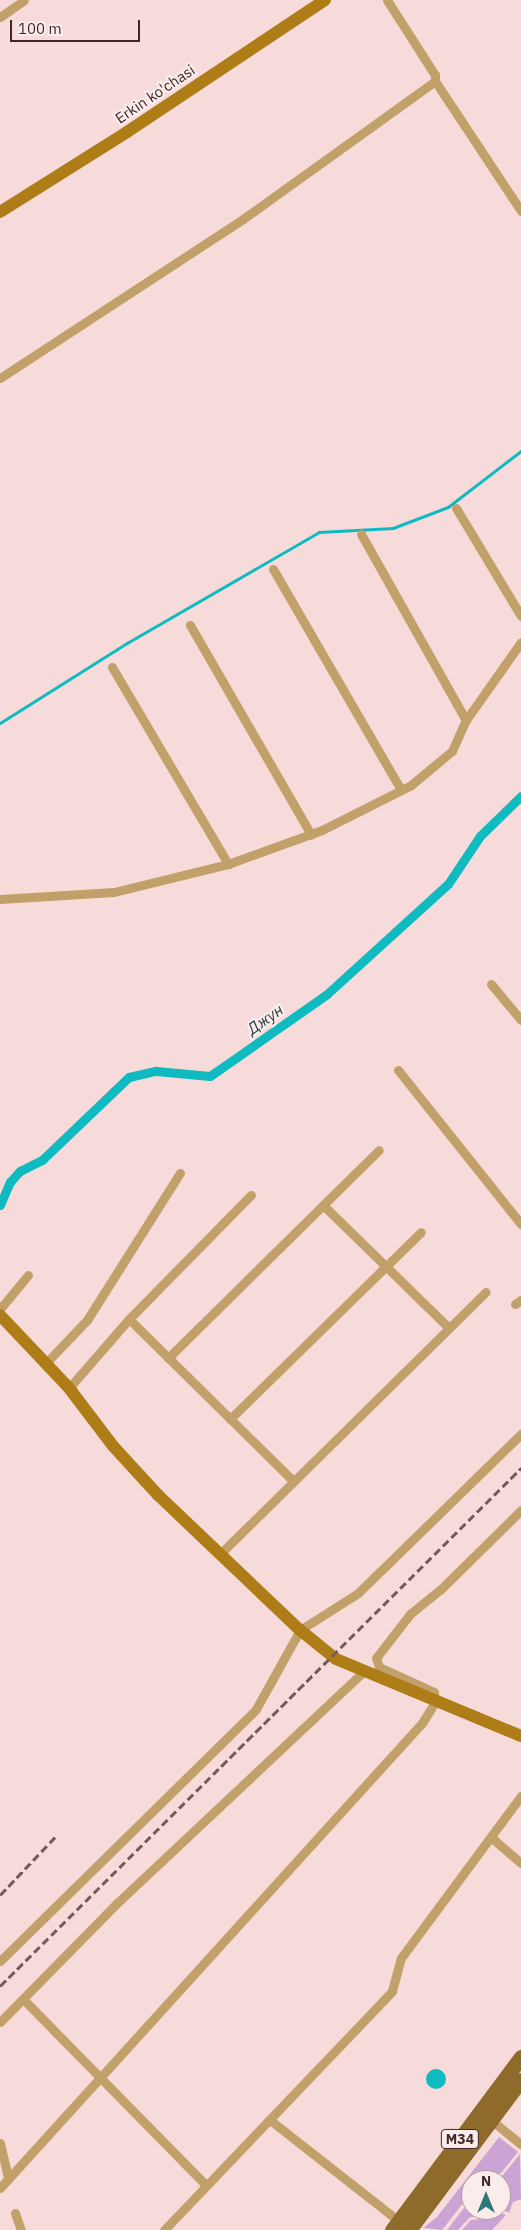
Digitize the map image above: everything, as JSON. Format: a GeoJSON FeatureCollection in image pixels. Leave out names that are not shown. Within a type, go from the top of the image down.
{"type":"FeatureCollection","features":[{"type":"Feature","properties":{"kind":"main road","name":"Erkin ko'chasi"},"geometry":{"type":"LineString","coordinates":[[0,212],[127,132],[325,0]]}},
{"type":"Feature","properties":{"kind":"main road"},"geometry":{"type":"LineString","coordinates":[[0,1315],[69,1388],[113,1446],[220,1554],[300,1630],[336,1659],[362,1673],[521,1736]]}},
{"type":"Feature","properties":{"kind":"main road","name":"M34"},"geometry":{"type":"LineString","coordinates":[[406,2227],[521,2057]]}},
{"type":"Feature","properties":{"kind":"main road","name":"M34"},"geometry":{"type":"LineString","coordinates":[[406,2227],[521,2080]]}},
{"type":"Feature","properties":{"kind":"street"},"geometry":{"type":"LineString","coordinates":[[0,17],[24,0]]}},
{"type":"Feature","properties":{"kind":"street"},"geometry":{"type":"LineString","coordinates":[[387,0],[435,75],[435,82],[521,211]]}},
{"type":"Feature","properties":{"kind":"street"},"geometry":{"type":"LineString","coordinates":[[0,378],[243,219],[435,82]]}},
{"type":"Feature","properties":{"kind":"street"},"geometry":{"type":"LineString","coordinates":[[456,508],[521,616]]}},
{"type":"Feature","properties":{"kind":"street"},"geometry":{"type":"LineString","coordinates":[[360,534],[466,720]]}},
{"type":"Feature","properties":{"kind":"street"},"geometry":{"type":"LineString","coordinates":[[273,569],[401,790]]}},
{"type":"Feature","properties":{"kind":"street"},"geometry":{"type":"LineString","coordinates":[[190,625],[311,835]]}},
{"type":"Feature","properties":{"kind":"street"},"geometry":{"type":"LineString","coordinates":[[0,899],[114,892],[228,864],[311,835],[401,790],[452,751],[466,720],[521,642]]}},
{"type":"Feature","properties":{"kind":"street"},"geometry":{"type":"LineString","coordinates":[[112,667],[228,864]]}},
{"type":"Feature","properties":{"kind":"street"},"geometry":{"type":"LineString","coordinates":[[491,984],[521,1020]]}},
{"type":"Feature","properties":{"kind":"street"},"geometry":{"type":"LineString","coordinates":[[398,1070],[521,1224]]}},
{"type":"Feature","properties":{"kind":"street"},"geometry":{"type":"LineString","coordinates":[[168,1358],[379,1150]]}},
{"type":"Feature","properties":{"kind":"street"},"geometry":{"type":"LineString","coordinates":[[45,1364],[87,1320],[180,1172]]}},
{"type":"Feature","properties":{"kind":"street"},"geometry":{"type":"LineString","coordinates":[[69,1388],[129,1319],[251,1195]]}},
{"type":"Feature","properties":{"kind":"street"},"geometry":{"type":"LineString","coordinates":[[323,1205],[449,1328]]}},
{"type":"Feature","properties":{"kind":"street"},"geometry":{"type":"LineString","coordinates":[[230,1419],[421,1232]]}},
{"type":"Feature","properties":{"kind":"street"},"geometry":{"type":"LineString","coordinates":[[0,1309],[28,1275]]}},
{"type":"Feature","properties":{"kind":"street"},"geometry":{"type":"LineString","coordinates":[[220,1554],[486,1292]]}},
{"type":"Feature","properties":{"kind":"street"},"geometry":{"type":"LineString","coordinates":[[129,1319],[293,1481]]}},
{"type":"Feature","properties":{"kind":"street"},"geometry":{"type":"LineString","coordinates":[[0,1961],[256,1709],[300,1630],[358,1593],[521,1434]]}},
{"type":"Feature","properties":{"kind":"street"},"geometry":{"type":"LineString","coordinates":[[0,2188],[422,1723],[435,1702],[432,1690],[379,1667],[376,1658],[410,1614],[440,1590],[521,1510]]}},
{"type":"Feature","properties":{"kind":"street"},"geometry":{"type":"LineString","coordinates":[[0,2022],[123,1897],[362,1673]]}},
{"type":"Feature","properties":{"kind":"street"},"geometry":{"type":"LineString","coordinates":[[164,2230],[392,1991],[401,1958],[492,1838],[521,1796]]}},
{"type":"Feature","properties":{"kind":"street"},"geometry":{"type":"LineString","coordinates":[[492,1838],[521,1863]]}},
{"type":"Feature","properties":{"kind":"street"},"geometry":{"type":"LineString","coordinates":[[23,1999],[206,2185]]}},
{"type":"Feature","properties":{"kind":"street"},"geometry":{"type":"LineString","coordinates":[[270,2120],[406,2227]]}},
{"type":"Feature","properties":{"kind":"street"},"geometry":{"type":"LineString","coordinates":[[491,2120],[521,2144]]}},
{"type":"Feature","properties":{"kind":"street"},"geometry":{"type":"LineString","coordinates":[[0,2143],[8,2179]]}},
{"type":"Feature","properties":{"kind":"street"},"geometry":{"type":"LineString","coordinates":[[16,2213],[21,2230]]}},
{"type":"Feature","properties":{"kind":"shaded area"},"geometry":{"type":"Polygon","coordinates":[[[499,2137],[518,2152],[503,2170],[473,2170],[499,2137]]]}},
{"type":"Feature","properties":{"kind":"shaded area"},"geometry":{"type":"Polygon","coordinates":[[[520,2154],[521,2199],[513,2202],[511,2208],[511,2170],[507,2170],[520,2154]]]}},
{"type":"Feature","properties":{"kind":"shaded area"},"geometry":{"type":"Polygon","coordinates":[[[461,2186],[461,2206],[442,2230],[423,2228],[437,2217],[461,2186]]]}},
{"type":"Feature","properties":{"kind":"shaded area"},"geometry":{"type":"Polygon","coordinates":[[[461,2212],[461,2220],[467,2220],[458,2230],[447,2230],[461,2212]]]}},
{"type":"Feature","properties":{"kind":"shaded area"},"geometry":{"type":"Polygon","coordinates":[[[471,2220],[501,2220],[492,2230],[462,2230],[471,2220]]]}},
{"type":"Feature","properties":{"kind":"water"},"geometry":{"type":"Polygon","coordinates":[[[436,2069],[443,2072],[446,2079],[443,2086],[436,2089],[429,2086],[426,2079],[429,2072],[436,2069]]]}},
{"type":"Feature","properties":{"kind":"waterway"},"geometry":{"type":"LineString","coordinates":[[0,723],[127,643],[319,532],[393,528],[448,507],[521,451]]}},
{"type":"Feature","properties":{"kind":"waterway","name":"Джун"},"geometry":{"type":"LineString","coordinates":[[0,1205],[10,1182],[20,1171],[42,1160],[129,1077],[156,1071],[210,1076],[327,994],[448,884],[480,836],[521,796]]}},
{"type":"Feature","properties":{"kind":"railway"},"geometry":{"type":"LineString","coordinates":[[0,1986],[521,1468]]}},
{"type":"Feature","properties":{"kind":"railway"},"geometry":{"type":"LineString","coordinates":[[0,1895],[55,1837]]}}]}
